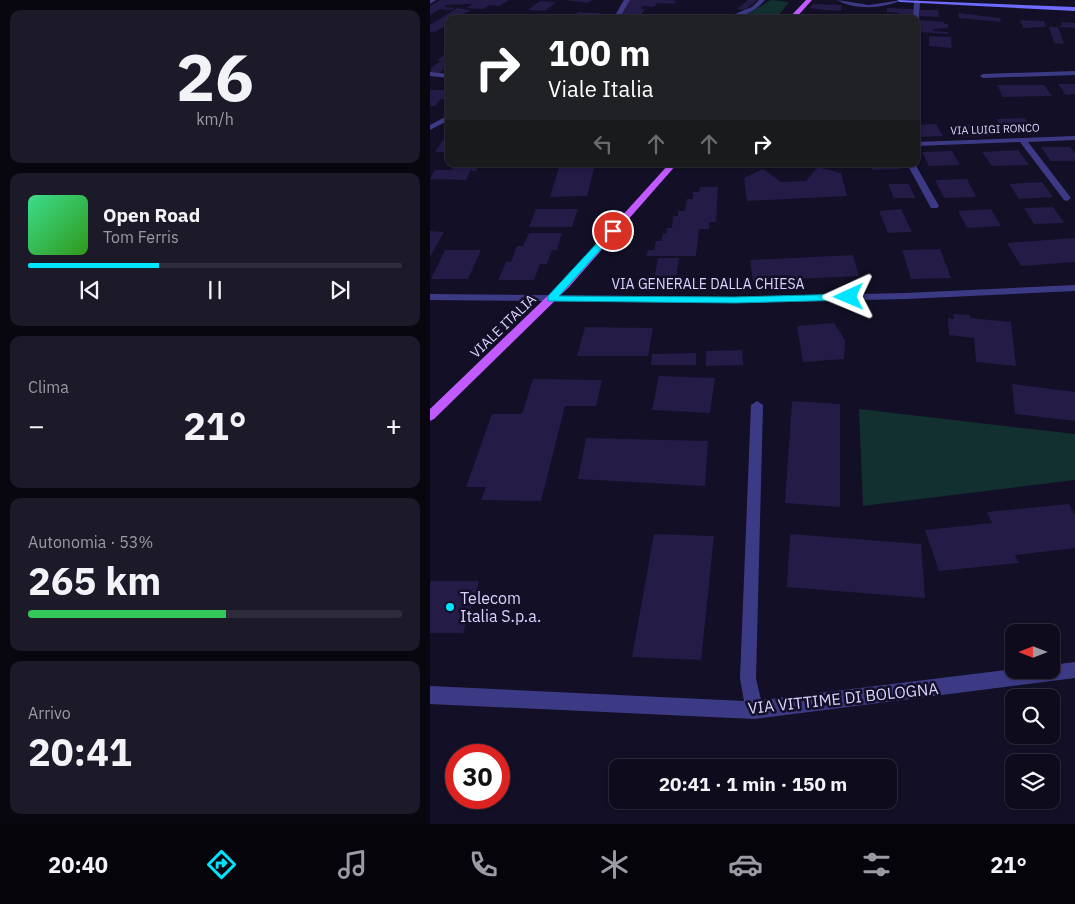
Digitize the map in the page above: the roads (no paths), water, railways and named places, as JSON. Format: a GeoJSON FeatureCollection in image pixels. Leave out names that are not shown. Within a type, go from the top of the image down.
{"type":"FeatureCollection","features":[{"type":"Feature","properties":{"kind":"main road"},"geometry":{"type":"LineString","coordinates":[[795,15],[808,0]]}},
{"type":"Feature","properties":{"kind":"main road"},"geometry":{"type":"LineString","coordinates":[[900,0],[1075,9]]}},
{"type":"Feature","properties":{"kind":"main road"},"geometry":{"type":"LineString","coordinates":[[936,0],[953,3]]}},
{"type":"Feature","properties":{"kind":"main road"},"geometry":{"type":"LineString","coordinates":[[786,15],[792,6]]}},
{"type":"Feature","properties":{"kind":"main road","name":"VIALE ITALIA"},"geometry":{"type":"LineString","coordinates":[[430,416],[551,298],[670,167]]}},
{"type":"Feature","properties":{"kind":"street"},"geometry":{"type":"LineString","coordinates":[[618,15],[627,0]]}},
{"type":"Feature","properties":{"kind":"street"},"geometry":{"type":"LineString","coordinates":[[736,15],[754,8],[762,0]]}},
{"type":"Feature","properties":{"kind":"street"},"geometry":{"type":"LineString","coordinates":[[916,15],[917,2]]}},
{"type":"Feature","properties":{"kind":"street"},"geometry":{"type":"LineString","coordinates":[[983,76],[1075,73]]}},
{"type":"Feature","properties":{"kind":"street"},"geometry":{"type":"LineString","coordinates":[[430,74],[445,76]]}},
{"type":"Feature","properties":{"kind":"street"},"geometry":{"type":"LineString","coordinates":[[430,129],[445,120]]}},
{"type":"Feature","properties":{"kind":"street"},"geometry":{"type":"LineString","coordinates":[[430,129],[445,129]]}},
{"type":"Feature","properties":{"kind":"street","name":"VIA LUIGI RONCO"},"geometry":{"type":"LineString","coordinates":[[920,144],[1075,138]]}},
{"type":"Feature","properties":{"kind":"street"},"geometry":{"type":"LineString","coordinates":[[1022,140],[1067,198]]}},
{"type":"Feature","properties":{"kind":"street"},"geometry":{"type":"LineString","coordinates":[[913,167],[934,206]]}},
{"type":"Feature","properties":{"kind":"street","name":"VIA GENERALE DALLA CHIESA"},"geometry":{"type":"LineString","coordinates":[[430,297],[754,299],[906,296],[1075,288]]}},
{"type":"Feature","properties":{"kind":"street"},"geometry":{"type":"LineString","coordinates":[[754,710],[748,678],[757,405]]}},
{"type":"Feature","properties":{"kind":"street","name":"VIA VITTIME DI BOLOGNA"},"geometry":{"type":"LineString","coordinates":[[430,695],[754,710],[1075,670]]}},
{"type":"Feature","properties":{"kind":"lane"},"geometry":{"type":"LineString","coordinates":[[839,0],[857,6],[875,7],[900,0]]}},
{"type":"Feature","properties":{"kind":"lane"},"geometry":{"type":"LineString","coordinates":[[873,0],[900,0]]}},
{"type":"Feature","properties":{"kind":"place","name":"Telecom Italia S.p.a."},"geometry":{"type":"Point","coordinates":[450,607]}}]}
